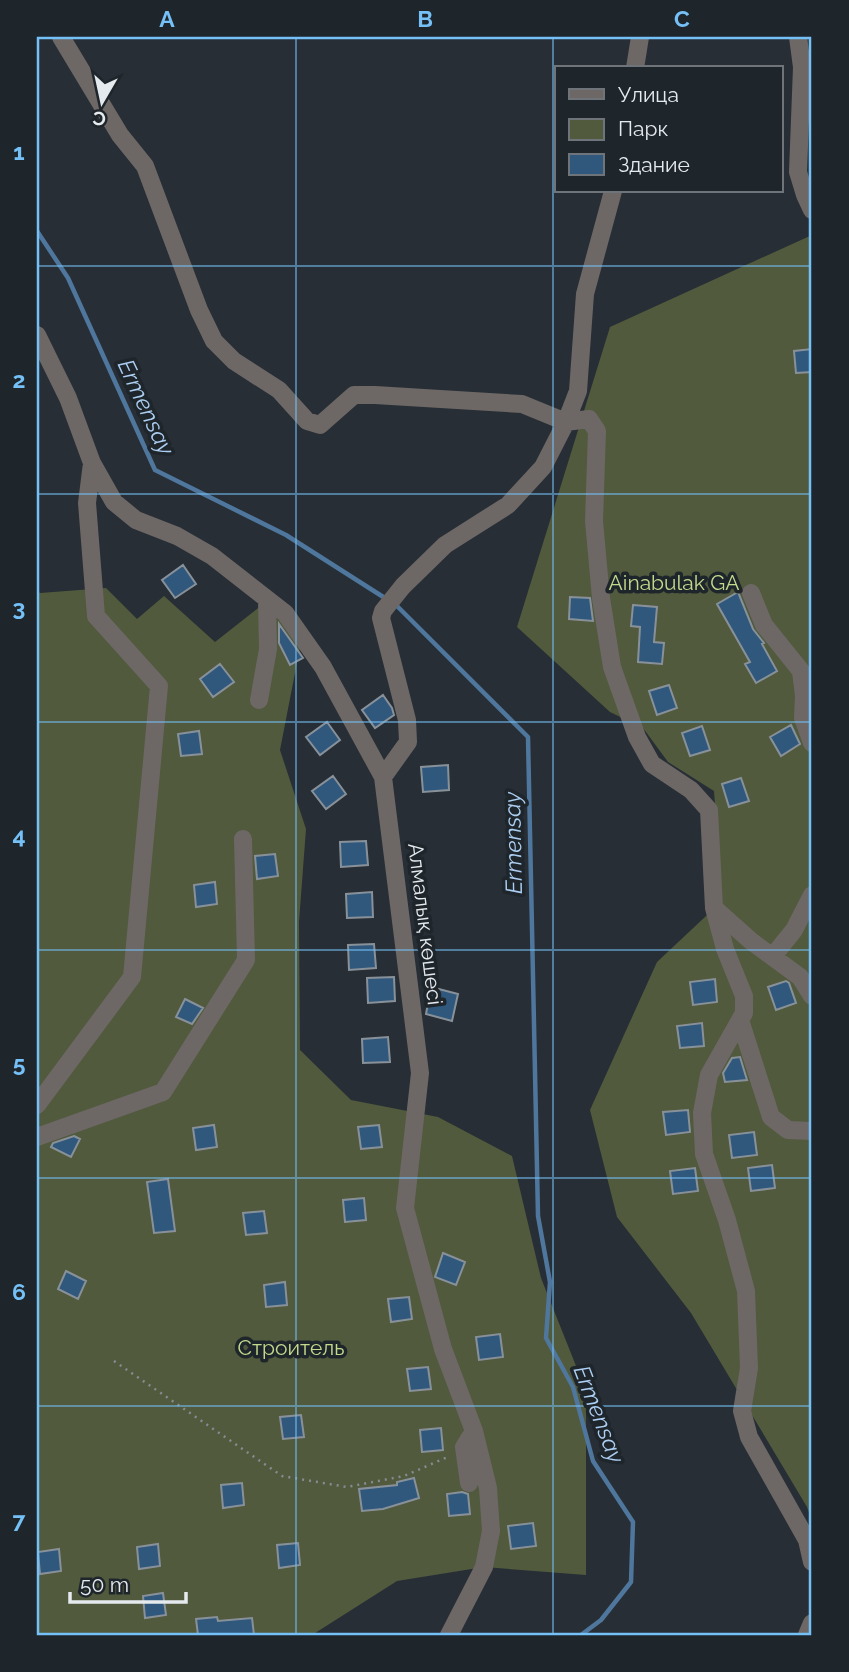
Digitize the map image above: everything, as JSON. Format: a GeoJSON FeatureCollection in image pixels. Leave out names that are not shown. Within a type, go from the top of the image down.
{"type":"FeatureCollection","features":[{"type":"Feature","properties":{"kind":"street"},"geometry":{"type":"LineString","coordinates":[[61,37],[120,135],[145,166],[199,310],[214,341],[234,361],[279,390],[307,421],[320,425],[354,396],[376,395],[522,404],[566,422],[589,419],[597,431],[594,521],[601,598],[612,667],[637,737],[652,765],[691,790],[709,810],[714,908],[725,949],[744,996],[744,1013],[709,1075],[702,1113],[704,1154],[727,1220],[746,1291],[749,1368],[743,1411],[749,1437],[807,1541],[812,1562]]}},
{"type":"Feature","properties":{"kind":"street"},"geometry":{"type":"LineString","coordinates":[[635,66],[640,37]]}},
{"type":"Feature","properties":{"kind":"street"},"geometry":{"type":"LineString","coordinates":[[798,37],[802,66],[798,172],[812,210]]}},
{"type":"Feature","properties":{"kind":"street"},"geometry":{"type":"LineString","coordinates":[[383,777],[408,743],[407,720],[381,618],[383,611],[403,586],[445,545],[508,505],[542,467],[566,422],[578,391],[585,294],[613,192]]}},
{"type":"Feature","properties":{"kind":"street","name":"Алмалық көшесі"},"geometry":{"type":"LineString","coordinates":[[37,335],[68,398],[92,463],[114,502],[136,520],[177,536],[212,556],[285,613],[323,667],[383,777],[421,1073],[405,1208],[469,1439],[488,1488],[491,1531],[484,1567],[449,1635]]}},
{"type":"Feature","properties":{"kind":"street"},"geometry":{"type":"LineString","coordinates":[[37,1105],[132,977],[159,686],[96,616],[87,503],[92,463]]}},
{"type":"Feature","properties":{"kind":"street"},"geometry":{"type":"LineString","coordinates":[[751,593],[764,625],[801,671],[803,718],[812,743]]}},
{"type":"Feature","properties":{"kind":"street"},"geometry":{"type":"LineString","coordinates":[[259,700],[268,649],[267,601]]}},
{"type":"Feature","properties":{"kind":"street"},"geometry":{"type":"LineString","coordinates":[[37,1138],[163,1092],[246,960],[243,839]]}},
{"type":"Feature","properties":{"kind":"street"},"geometry":{"type":"LineString","coordinates":[[774,956],[794,930],[812,895]]}},
{"type":"Feature","properties":{"kind":"street"},"geometry":{"type":"LineString","coordinates":[[714,908],[751,941],[800,977],[812,996]]}},
{"type":"Feature","properties":{"kind":"street"},"geometry":{"type":"LineString","coordinates":[[740,1020],[771,1117],[788,1129],[812,1131]]}},
{"type":"Feature","properties":{"kind":"street"},"geometry":{"type":"LineString","coordinates":[[469,1439],[470,1483]]}},
{"type":"Feature","properties":{"kind":"street"},"geometry":{"type":"LineString","coordinates":[[807,1635],[812,1623]]}},
{"type":"Feature","properties":{"kind":"path"},"geometry":{"type":"LineString","coordinates":[[114,1361],[282,1476],[347,1487],[404,1476],[446,1459],[469,1439]]}},
{"type":"Feature","properties":{"kind":"green space","name":"Ainabulak GA"},"geometry":{"type":"Polygon","coordinates":[[[812,235],[812,1521],[807,1507],[691,1313],[617,1217],[590,1110],[657,962],[722,901],[714,791],[668,762],[643,728],[610,712],[517,627],[610,327],[812,235]]]}},
{"type":"Feature","properties":{"kind":"green space","name":"Строитель"},"geometry":{"type":"Polygon","coordinates":[[[106,588],[137,619],[164,596],[215,642],[267,601],[302,637],[280,750],[306,829],[299,922],[300,1050],[351,1100],[438,1117],[512,1156],[541,1278],[586,1391],[586,1575],[484,1567],[397,1581],[312,1635],[37,1635],[37,590],[40,593],[106,588]]]}},
{"type":"Feature","properties":{"kind":"building"},"geometry":{"type":"Polygon","coordinates":[[[812,349],[812,372],[796,373],[794,351],[812,349]]]}},
{"type":"Feature","properties":{"kind":"building"},"geometry":{"type":"Polygon","coordinates":[[[183,565],[196,584],[175,598],[162,580],[183,565]]]}},
{"type":"Feature","properties":{"kind":"building"},"geometry":{"type":"Polygon","coordinates":[[[738,592],[753,629],[764,643],[762,644],[777,671],[756,683],[745,664],[750,662],[717,604],[738,592]]]}},
{"type":"Feature","properties":{"kind":"building"},"geometry":{"type":"Polygon","coordinates":[[[570,597],[590,598],[593,621],[569,619],[570,597]]]}},
{"type":"Feature","properties":{"kind":"building"},"geometry":{"type":"Polygon","coordinates":[[[633,605],[657,607],[654,642],[664,643],[662,664],[638,662],[640,627],[631,626],[633,605]]]}},
{"type":"Feature","properties":{"kind":"building"},"geometry":{"type":"Polygon","coordinates":[[[279,624],[303,658],[290,665],[279,643],[279,624]]]}},
{"type":"Feature","properties":{"kind":"building"},"geometry":{"type":"Polygon","coordinates":[[[220,664],[234,682],[213,697],[200,679],[220,664]]]}},
{"type":"Feature","properties":{"kind":"building"},"geometry":{"type":"Polygon","coordinates":[[[669,685],[677,708],[657,715],[649,691],[669,685]]]}},
{"type":"Feature","properties":{"kind":"building"},"geometry":{"type":"Polygon","coordinates":[[[383,695],[394,715],[375,728],[362,710],[383,695]]]}},
{"type":"Feature","properties":{"kind":"building"},"geometry":{"type":"Polygon","coordinates":[[[327,722],[340,740],[320,755],[306,737],[327,722]]]}},
{"type":"Feature","properties":{"kind":"building"},"geometry":{"type":"Polygon","coordinates":[[[791,725],[800,744],[781,756],[770,737],[791,725]]]}},
{"type":"Feature","properties":{"kind":"building"},"geometry":{"type":"Polygon","coordinates":[[[702,726],[710,750],[690,756],[682,733],[702,726]]]}},
{"type":"Feature","properties":{"kind":"building"},"geometry":{"type":"Polygon","coordinates":[[[199,731],[202,754],[181,756],[178,734],[199,731]]]}},
{"type":"Feature","properties":{"kind":"building"},"geometry":{"type":"Polygon","coordinates":[[[448,765],[449,790],[423,792],[421,767],[448,765]]]}},
{"type":"Feature","properties":{"kind":"building"},"geometry":{"type":"Polygon","coordinates":[[[333,776],[346,794],[326,809],[312,791],[333,776]]]}},
{"type":"Feature","properties":{"kind":"building"},"geometry":{"type":"Polygon","coordinates":[[[741,778],[749,801],[729,807],[722,784],[741,778]]]}},
{"type":"Feature","properties":{"kind":"building"},"geometry":{"type":"Polygon","coordinates":[[[366,841],[368,865],[341,867],[340,842],[366,841]]]}},
{"type":"Feature","properties":{"kind":"building"},"geometry":{"type":"Polygon","coordinates":[[[275,854],[278,876],[257,879],[255,856],[275,854]]]}},
{"type":"Feature","properties":{"kind":"building"},"geometry":{"type":"Polygon","coordinates":[[[215,882],[217,904],[196,907],[194,885],[215,882]]]}},
{"type":"Feature","properties":{"kind":"building"},"geometry":{"type":"Polygon","coordinates":[[[372,892],[373,917],[347,918],[346,894],[372,892]]]}},
{"type":"Feature","properties":{"kind":"building"},"geometry":{"type":"Polygon","coordinates":[[[374,944],[376,968],[349,970],[348,945],[374,944]]]}},
{"type":"Feature","properties":{"kind":"building"},"geometry":{"type":"Polygon","coordinates":[[[394,977],[395,1001],[368,1003],[367,978],[394,977]]]}},
{"type":"Feature","properties":{"kind":"building"},"geometry":{"type":"Polygon","coordinates":[[[715,979],[717,1002],[693,1005],[690,982],[715,979]]]}},
{"type":"Feature","properties":{"kind":"building"},"geometry":{"type":"Polygon","coordinates":[[[786,981],[796,1003],[776,1010],[768,987],[786,981]]]}},
{"type":"Feature","properties":{"kind":"building"},"geometry":{"type":"Polygon","coordinates":[[[431,987],[458,994],[452,1021],[426,1014],[431,987]]]}},
{"type":"Feature","properties":{"kind":"building"},"geometry":{"type":"Polygon","coordinates":[[[185,999],[203,1008],[192,1024],[176,1017],[185,999]]]}},
{"type":"Feature","properties":{"kind":"building"},"geometry":{"type":"Polygon","coordinates":[[[702,1023],[704,1046],[680,1048],[677,1026],[702,1023]]]}},
{"type":"Feature","properties":{"kind":"building"},"geometry":{"type":"Polygon","coordinates":[[[388,1037],[390,1062],[363,1063],[362,1039],[388,1037]]]}},
{"type":"Feature","properties":{"kind":"building"},"geometry":{"type":"Polygon","coordinates":[[[740,1057],[747,1080],[725,1082],[723,1073],[732,1058],[740,1057]]]}},
{"type":"Feature","properties":{"kind":"building"},"geometry":{"type":"Polygon","coordinates":[[[688,1110],[690,1132],[666,1135],[663,1112],[688,1110]]]}},
{"type":"Feature","properties":{"kind":"building"},"geometry":{"type":"Polygon","coordinates":[[[214,1125],[217,1147],[196,1150],[193,1128],[214,1125]]]}},
{"type":"Feature","properties":{"kind":"building"},"geometry":{"type":"Polygon","coordinates":[[[379,1125],[382,1147],[361,1149],[358,1127],[379,1125]]]}},
{"type":"Feature","properties":{"kind":"building"},"geometry":{"type":"Polygon","coordinates":[[[754,1132],[757,1155],[732,1158],[729,1135],[754,1132]]]}},
{"type":"Feature","properties":{"kind":"building"},"geometry":{"type":"Polygon","coordinates":[[[74,1136],[80,1139],[71,1157],[51,1147],[53,1143],[74,1136]]]}},
{"type":"Feature","properties":{"kind":"building"},"geometry":{"type":"Polygon","coordinates":[[[772,1165],[775,1188],[751,1191],[748,1168],[772,1165]]]}},
{"type":"Feature","properties":{"kind":"building"},"geometry":{"type":"Polygon","coordinates":[[[695,1168],[698,1191],[673,1194],[670,1171],[695,1168]]]}},
{"type":"Feature","properties":{"kind":"building"},"geometry":{"type":"Polygon","coordinates":[[[168,1179],[175,1231],[154,1233],[147,1182],[168,1179]]]}},
{"type":"Feature","properties":{"kind":"building"},"geometry":{"type":"Polygon","coordinates":[[[364,1198],[366,1220],[345,1222],[343,1200],[364,1198]]]}},
{"type":"Feature","properties":{"kind":"building"},"geometry":{"type":"Polygon","coordinates":[[[264,1211],[267,1233],[246,1235],[243,1213],[264,1211]]]}},
{"type":"Feature","properties":{"kind":"building"},"geometry":{"type":"Polygon","coordinates":[[[443,1253],[465,1262],[456,1285],[435,1277],[443,1253]]]}},
{"type":"Feature","properties":{"kind":"building"},"geometry":{"type":"Polygon","coordinates":[[[66,1271],[86,1281],[78,1299],[58,1289],[66,1271]]]}},
{"type":"Feature","properties":{"kind":"building"},"geometry":{"type":"Polygon","coordinates":[[[285,1282],[287,1305],[266,1307],[264,1285],[285,1282]]]}},
{"type":"Feature","properties":{"kind":"building"},"geometry":{"type":"Polygon","coordinates":[[[409,1297],[412,1319],[391,1322],[388,1299],[409,1297]]]}},
{"type":"Feature","properties":{"kind":"building"},"geometry":{"type":"Polygon","coordinates":[[[500,1334],[503,1357],[479,1360],[476,1337],[500,1334]]]}},
{"type":"Feature","properties":{"kind":"building"},"geometry":{"type":"Polygon","coordinates":[[[428,1367],[431,1389],[410,1391],[407,1369],[428,1367]]]}},
{"type":"Feature","properties":{"kind":"building"},"geometry":{"type":"Polygon","coordinates":[[[301,1415],[304,1437],[283,1439],[280,1417],[301,1415]]]}},
{"type":"Feature","properties":{"kind":"building"},"geometry":{"type":"Polygon","coordinates":[[[441,1428],[443,1450],[422,1452],[420,1430],[441,1428]]]}},
{"type":"Feature","properties":{"kind":"building"},"geometry":{"type":"Polygon","coordinates":[[[414,1478],[419,1498],[383,1509],[362,1511],[359,1489],[397,1485],[397,1482],[414,1478]]]}},
{"type":"Feature","properties":{"kind":"building"},"geometry":{"type":"Polygon","coordinates":[[[242,1483],[244,1505],[223,1508],[221,1485],[242,1483]]]}},
{"type":"Feature","properties":{"kind":"building"},"geometry":{"type":"Polygon","coordinates":[[[447,1494],[468,1494],[470,1514],[449,1516],[447,1494]]]}},
{"type":"Feature","properties":{"kind":"building"},"geometry":{"type":"Polygon","coordinates":[[[533,1523],[536,1546],[511,1549],[508,1526],[533,1523]]]}},
{"type":"Feature","properties":{"kind":"building"},"geometry":{"type":"Polygon","coordinates":[[[298,1543],[300,1565],[279,1568],[277,1545],[298,1543]]]}},
{"type":"Feature","properties":{"kind":"building"},"geometry":{"type":"Polygon","coordinates":[[[158,1544],[160,1566],[139,1569],[137,1547],[158,1544]]]}},
{"type":"Feature","properties":{"kind":"building"},"geometry":{"type":"Polygon","coordinates":[[[59,1549],[61,1571],[40,1574],[38,1552],[59,1549]]]}},
{"type":"Feature","properties":{"kind":"building"},"geometry":{"type":"Polygon","coordinates":[[[163,1593],[166,1615],[145,1618],[143,1596],[163,1593]]]}},
{"type":"Feature","properties":{"kind":"building"},"geometry":{"type":"Polygon","coordinates":[[[217,1617],[218,1621],[252,1618],[254,1635],[198,1635],[196,1619],[217,1617]]]}},
{"type":"Feature","properties":{"kind":"waterway","name":"Ermensay"},"geometry":{"type":"LineString","coordinates":[[37,231],[68,278],[155,470],[286,535],[388,600]]}},
{"type":"Feature","properties":{"kind":"waterway","name":"Ermensay"},"geometry":{"type":"LineString","coordinates":[[395,604],[528,737],[538,1216],[550,1282],[546,1338],[573,1387],[593,1461],[633,1522],[631,1582],[601,1620],[581,1635]]}}]}
